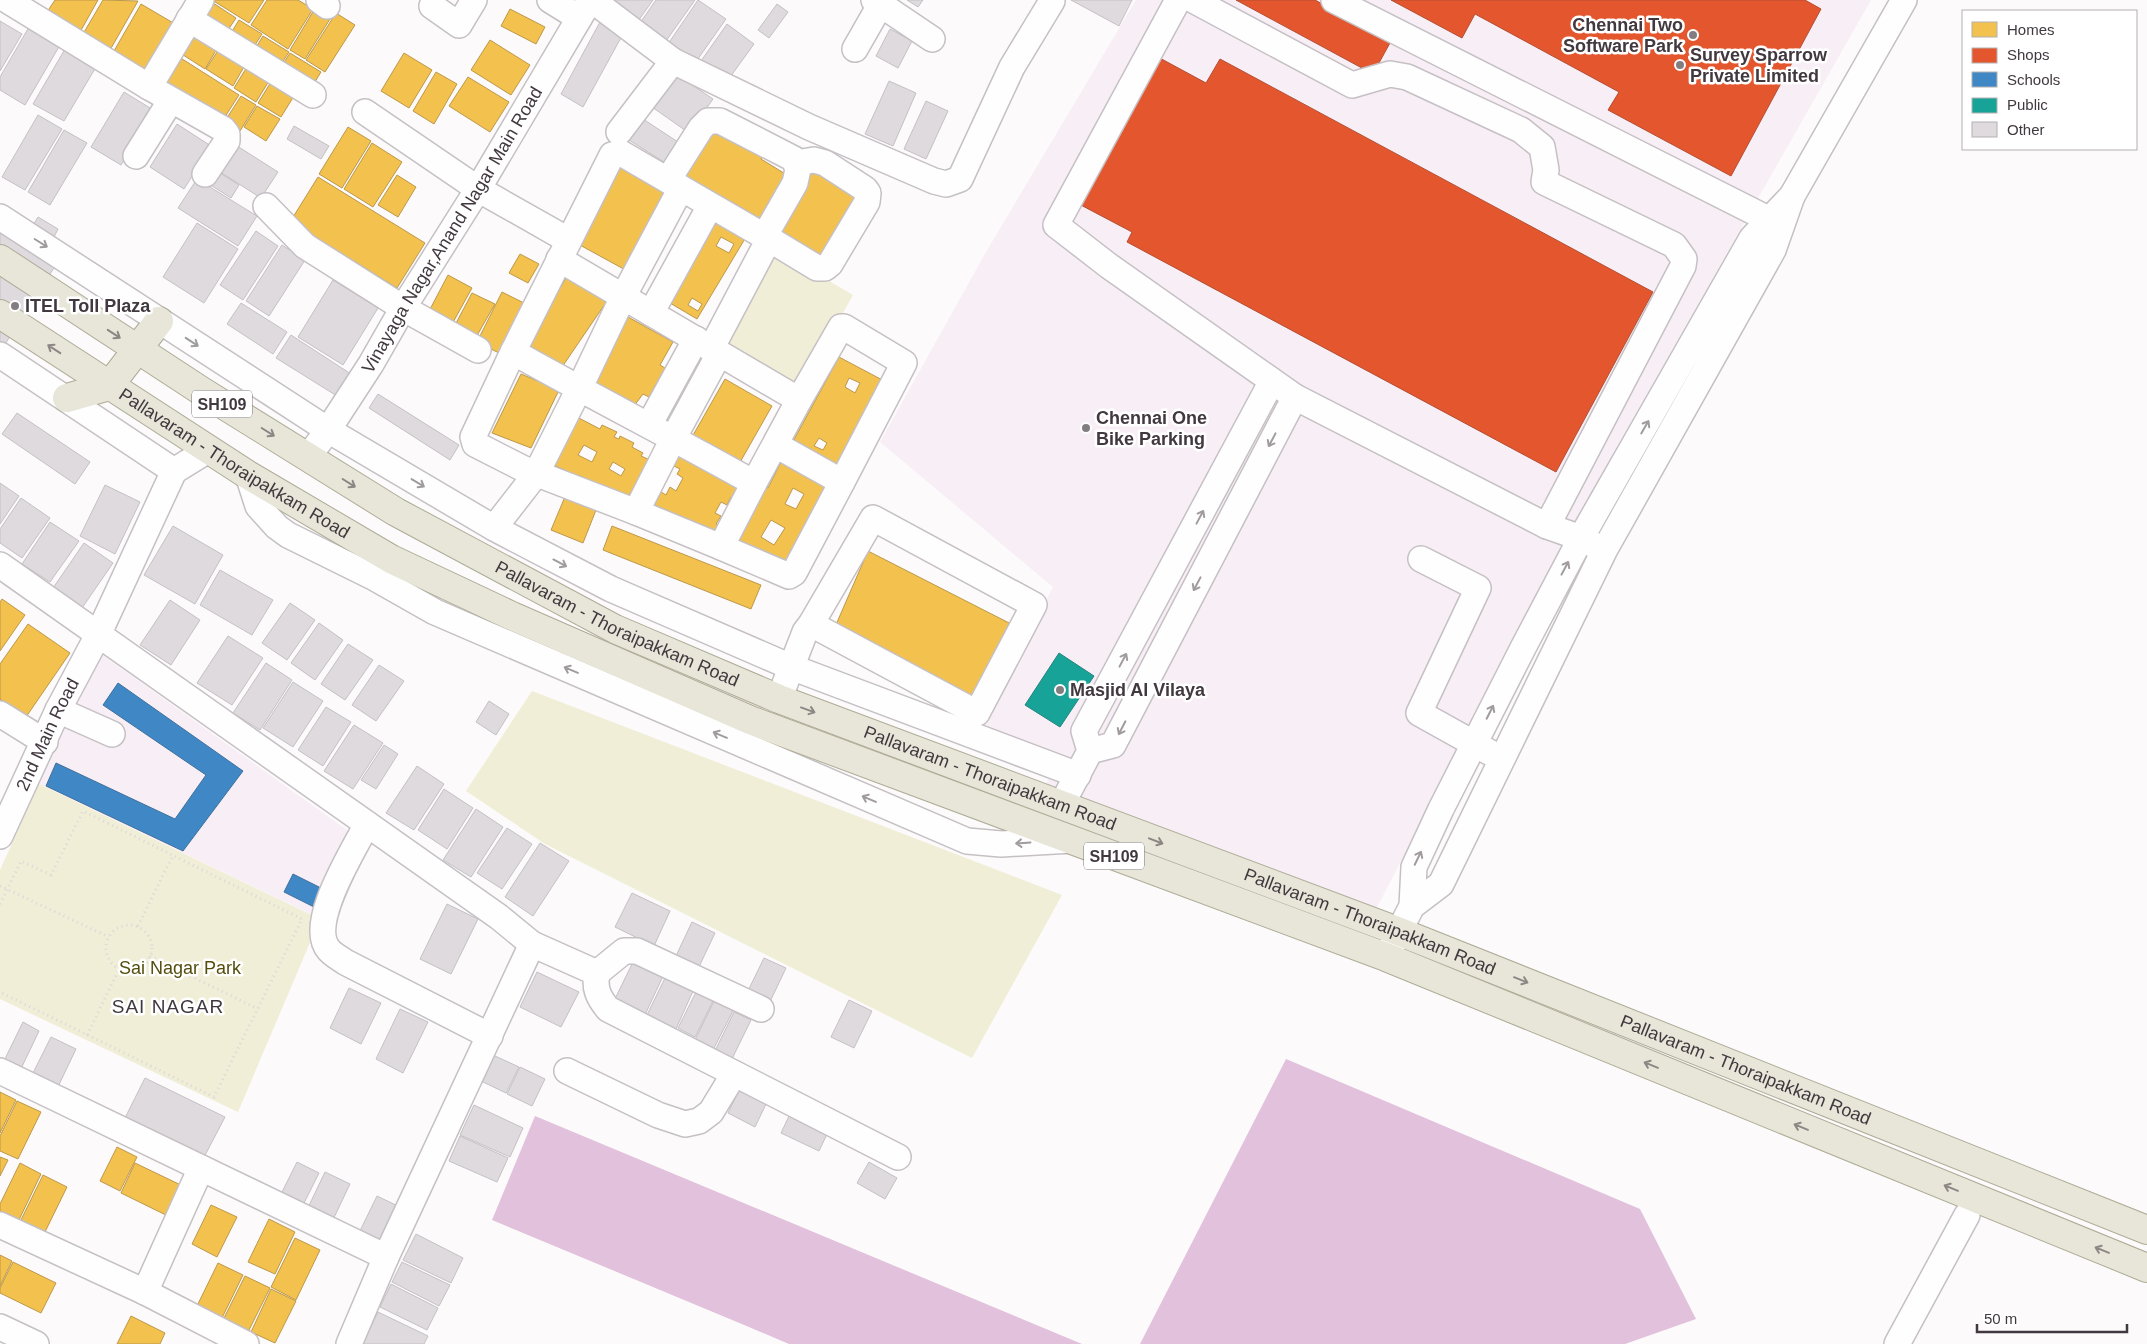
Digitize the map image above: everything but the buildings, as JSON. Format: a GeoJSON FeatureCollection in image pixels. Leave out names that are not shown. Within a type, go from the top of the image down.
{"type":"FeatureCollection","features":[{"type":"Feature","properties":{"kind":"main road","name":"Pallavaram - Thoraipakkam Road"},"geometry":{"type":"LineString","coordinates":[[0,258],[138,350],[396,512],[615,629],[779,699],[1400,932],[2147,1230]]}},
{"type":"Feature","properties":{"kind":"main road","name":"Pallavaram - Thoraipakkam Road"},"geometry":{"type":"LineString","coordinates":[[0,314],[248,475],[392,559],[512,616],[750,720],[1386,957],[2147,1268]]}},
{"type":"Feature","properties":{"kind":"main road"},"geometry":{"type":"LineString","coordinates":[[67,398],[109,386],[159,321]]}},
{"type":"Feature","properties":{"kind":"street"},"geometry":{"type":"LineString","coordinates":[[8,0],[40,8],[149,87],[223,129],[227,134],[227,141],[205,174]]}},
{"type":"Feature","properties":{"kind":"street"},"geometry":{"type":"LineString","coordinates":[[432,6],[459,25],[474,0]]}},
{"type":"Feature","properties":{"kind":"street"},"geometry":{"type":"LineString","coordinates":[[550,0],[587,6],[673,60],[809,127],[934,181],[946,184],[960,179],[1012,68],[1051,0]]}},
{"type":"Feature","properties":{"kind":"street"},"geometry":{"type":"LineString","coordinates":[[1178,0],[1056,225],[1109,266],[1295,397],[1547,526],[1581,538],[1604,551]]}},
{"type":"Feature","properties":{"kind":"street"},"geometry":{"type":"LineString","coordinates":[[1192,0],[1352,84],[1390,74],[1407,77],[1521,130],[1542,147],[1546,170],[1544,182],[1674,245],[1684,260],[1684,266],[1547,526]]}},
{"type":"Feature","properties":{"kind":"street"},"geometry":{"type":"LineString","coordinates":[[1334,0],[1770,220]]}},
{"type":"Feature","properties":{"kind":"street"},"geometry":{"type":"LineString","coordinates":[[1412,906],[1441,884],[1604,551],[1772,250],[1792,196],[1904,0]]}},
{"type":"Feature","properties":{"kind":"street"},"geometry":{"type":"LineString","coordinates":[[855,49],[879,1],[932,39]]}},
{"type":"Feature","properties":{"kind":"street","name":"Vinayaga Nagar,Anand Nagar Main Road"},"geometry":{"type":"LineString","coordinates":[[308,457],[371,364],[403,308],[478,189],[587,6]]}},
{"type":"Feature","properties":{"kind":"street"},"geometry":{"type":"LineString","coordinates":[[149,87],[195,10],[313,95]]}},
{"type":"Feature","properties":{"kind":"street"},"geometry":{"type":"LineString","coordinates":[[619,132],[673,60]]}},
{"type":"Feature","properties":{"kind":"street"},"geometry":{"type":"LineString","coordinates":[[136,156],[171,100]]}},
{"type":"Feature","properties":{"kind":"street"},"geometry":{"type":"LineString","coordinates":[[365,112],[563,245],[623,297],[799,400]]}},
{"type":"Feature","properties":{"kind":"street"},"geometry":{"type":"LineString","coordinates":[[488,525],[529,471],[579,389],[701,128],[708,121],[720,121],[794,159],[798,169],[795,183],[709,347],[674,437],[636,512]]}},
{"type":"Feature","properties":{"kind":"street"},"geometry":{"type":"LineString","coordinates":[[721,547],[799,400],[841,327],[904,363],[794,573],[790,576],[636,512],[529,471],[472,441],[563,245],[612,154],[621,153],[817,268],[825,268],[830,264],[867,202],[868,193],[865,189],[825,163],[814,160],[796,163]]}},
{"type":"Feature","properties":{"kind":"street"},"geometry":{"type":"LineString","coordinates":[[1386,957],[1412,906],[1414,868],[1474,743],[1581,538],[1752,238],[1792,196]]}},
{"type":"Feature","properties":{"kind":"street"},"geometry":{"type":"LineString","coordinates":[[266,206],[305,246],[403,308],[478,350]]}},
{"type":"Feature","properties":{"kind":"street"},"geometry":{"type":"LineString","coordinates":[[651,313],[710,206]]}},
{"type":"Feature","properties":{"kind":"street"},"geometry":{"type":"LineString","coordinates":[[0,217],[117,291],[159,321],[328,430],[488,525],[611,589],[791,667],[1078,775]]}},
{"type":"Feature","properties":{"kind":"street"},"geometry":{"type":"LineString","coordinates":[[649,425],[709,347]]}},
{"type":"Feature","properties":{"kind":"street"},"geometry":{"type":"LineString","coordinates":[[513,352],[579,389],[674,437],[754,483]]}},
{"type":"Feature","properties":{"kind":"street"},"geometry":{"type":"LineString","coordinates":[[0,355],[67,398],[174,472],[208,450]]}},
{"type":"Feature","properties":{"kind":"street"},"geometry":{"type":"LineString","coordinates":[[1062,804],[1090,751],[1084,731],[1272,381]]}},
{"type":"Feature","properties":{"kind":"street"},"geometry":{"type":"LineString","coordinates":[[1090,751],[1113,745],[1295,397]]}},
{"type":"Feature","properties":{"kind":"street"},"geometry":{"type":"LineString","coordinates":[[776,445],[842,482]]}},
{"type":"Feature","properties":{"kind":"street","name":"2nd Main Road"},"geometry":{"type":"LineString","coordinates":[[0,836],[45,742],[58,710],[98,635],[174,472]]}},
{"type":"Feature","properties":{"kind":"street"},"geometry":{"type":"LineString","coordinates":[[248,475],[258,506],[288,535],[375,578],[435,612],[967,841],[1001,844],[1072,840]]}},
{"type":"Feature","properties":{"kind":"street"},"geometry":{"type":"LineString","coordinates":[[779,699],[805,632],[873,518],[1034,605],[977,714],[811,624]]}},
{"type":"Feature","properties":{"kind":"street"},"geometry":{"type":"LineString","coordinates":[[1421,559],[1478,588],[1418,713],[1502,759]]}},
{"type":"Feature","properties":{"kind":"street"},"geometry":{"type":"LineString","coordinates":[[0,565],[499,917],[532,944],[597,973]]}},
{"type":"Feature","properties":{"kind":"street"},"geometry":{"type":"LineString","coordinates":[[1537,621],[1563,635]]}},
{"type":"Feature","properties":{"kind":"street"},"geometry":{"type":"LineString","coordinates":[[58,710],[112,734]]}},
{"type":"Feature","properties":{"kind":"street"},"geometry":{"type":"LineString","coordinates":[[0,714],[45,742]]}},
{"type":"Feature","properties":{"kind":"street"},"geometry":{"type":"LineString","coordinates":[[367,824],[333,891],[324,917],[322,934],[328,950],[345,962],[490,1036]]}},
{"type":"Feature","properties":{"kind":"street"},"geometry":{"type":"LineString","coordinates":[[349,1344],[386,1257],[532,944]]}},
{"type":"Feature","properties":{"kind":"street"},"geometry":{"type":"LineString","coordinates":[[761,1009],[637,951],[624,951],[597,973],[596,990],[600,1000],[608,1009],[898,1157]]}},
{"type":"Feature","properties":{"kind":"street"},"geometry":{"type":"LineString","coordinates":[[0,1071],[386,1257]]}},
{"type":"Feature","properties":{"kind":"street"},"geometry":{"type":"LineString","coordinates":[[567,1071],[658,1115],[686,1124],[698,1122],[711,1112],[734,1074]]}},
{"type":"Feature","properties":{"kind":"street"},"geometry":{"type":"LineString","coordinates":[[145,1292],[201,1168]]}},
{"type":"Feature","properties":{"kind":"street"},"geometry":{"type":"LineString","coordinates":[[1897,1344],[1967,1215]]}},
{"type":"Feature","properties":{"kind":"street"},"geometry":{"type":"LineString","coordinates":[[0,1225],[145,1292],[246,1344]]}},
{"type":"Feature","properties":{"kind":"street"},"geometry":{"type":"LineString","coordinates":[[0,1327],[36,1344]]}},
{"type":"Feature","properties":{"kind":"path"},"geometry":{"type":"LineString","coordinates":[[0,904],[21,860],[51,875],[83,811],[302,919],[214,1097],[0,992]]}},
{"type":"Feature","properties":{"kind":"path"},"geometry":{"type":"LineString","coordinates":[[138,926],[173,855]]}},
{"type":"Feature","properties":{"kind":"path"},"geometry":{"type":"LineString","coordinates":[[0,886],[108,937]]}},
{"type":"Feature","properties":{"kind":"path"},"geometry":{"type":"LineString","coordinates":[[127,924],[138,926],[149,935],[152,943],[150,956],[144,966],[136,970],[119,968],[108,958],[106,944],[108,937],[119,927],[127,924]]}},
{"type":"Feature","properties":{"kind":"path"},"geometry":{"type":"LineString","coordinates":[[150,956],[258,1009]]}},
{"type":"Feature","properties":{"kind":"path"},"geometry":{"type":"LineString","coordinates":[[87,1035],[119,968]]}},
{"type":"Feature","properties":{"kind":"shaded area"},"geometry":{"type":"Polygon","coordinates":[[[1136,0],[1871,0],[1618,444],[1374,913],[1046,785],[1058,756],[980,727],[1053,587],[880,442],[986,252],[1136,0]]]}},
{"type":"Feature","properties":{"kind":"shaded area"},"geometry":{"type":"Polygon","coordinates":[[[101,654],[354,835],[315,916],[39,784],[101,654]]]}},
{"type":"Feature","properties":{"kind":"shaded area"},"geometry":{"type":"Polygon","coordinates":[[[1286,1059],[1640,1209],[1696,1319],[1625,1344],[1140,1344],[1286,1059]]]}},
{"type":"Feature","properties":{"kind":"shaded area"},"geometry":{"type":"Polygon","coordinates":[[[535,1116],[1082,1344],[789,1344],[492,1220],[535,1116]]]}},
{"type":"Feature","properties":{"kind":"green space"},"geometry":{"type":"Polygon","coordinates":[[[776,250],[853,295],[799,391],[721,347],[776,250]]]}},
{"type":"Feature","properties":{"kind":"green space"},"geometry":{"type":"Polygon","coordinates":[[[532,691],[1062,895],[972,1058],[545,844],[466,791],[532,691]]]}},
{"type":"Feature","properties":{"kind":"green space","name":"Sai Nagar Park"},"geometry":{"type":"Polygon","coordinates":[[[39,784],[320,919],[238,1112],[0,999],[0,870],[39,784]]]}},
{"type":"Feature","properties":{"kind":"place","name":"Chennai Two Software Park"},"geometry":{"type":"Point","coordinates":[1693,35]}},
{"type":"Feature","properties":{"kind":"place","name":"Survey Sparrow Private Limited"},"geometry":{"type":"Point","coordinates":[1680,65]}},
{"type":"Feature","properties":{"kind":"place","name":"ITEL Toll Plaza"},"geometry":{"type":"Point","coordinates":[15,306]}},
{"type":"Feature","properties":{"kind":"place","name":"Chennai One Bike Parking"},"geometry":{"type":"Point","coordinates":[1086,428]}},
{"type":"Feature","properties":{"kind":"place","name":"Masjid Al Vilaya"},"geometry":{"type":"Point","coordinates":[1060,690]}},
{"type":"Feature","properties":{"kind":"district","name":"SAI NAGAR"},"geometry":{"type":"Point","coordinates":[168,1006]}}]}
